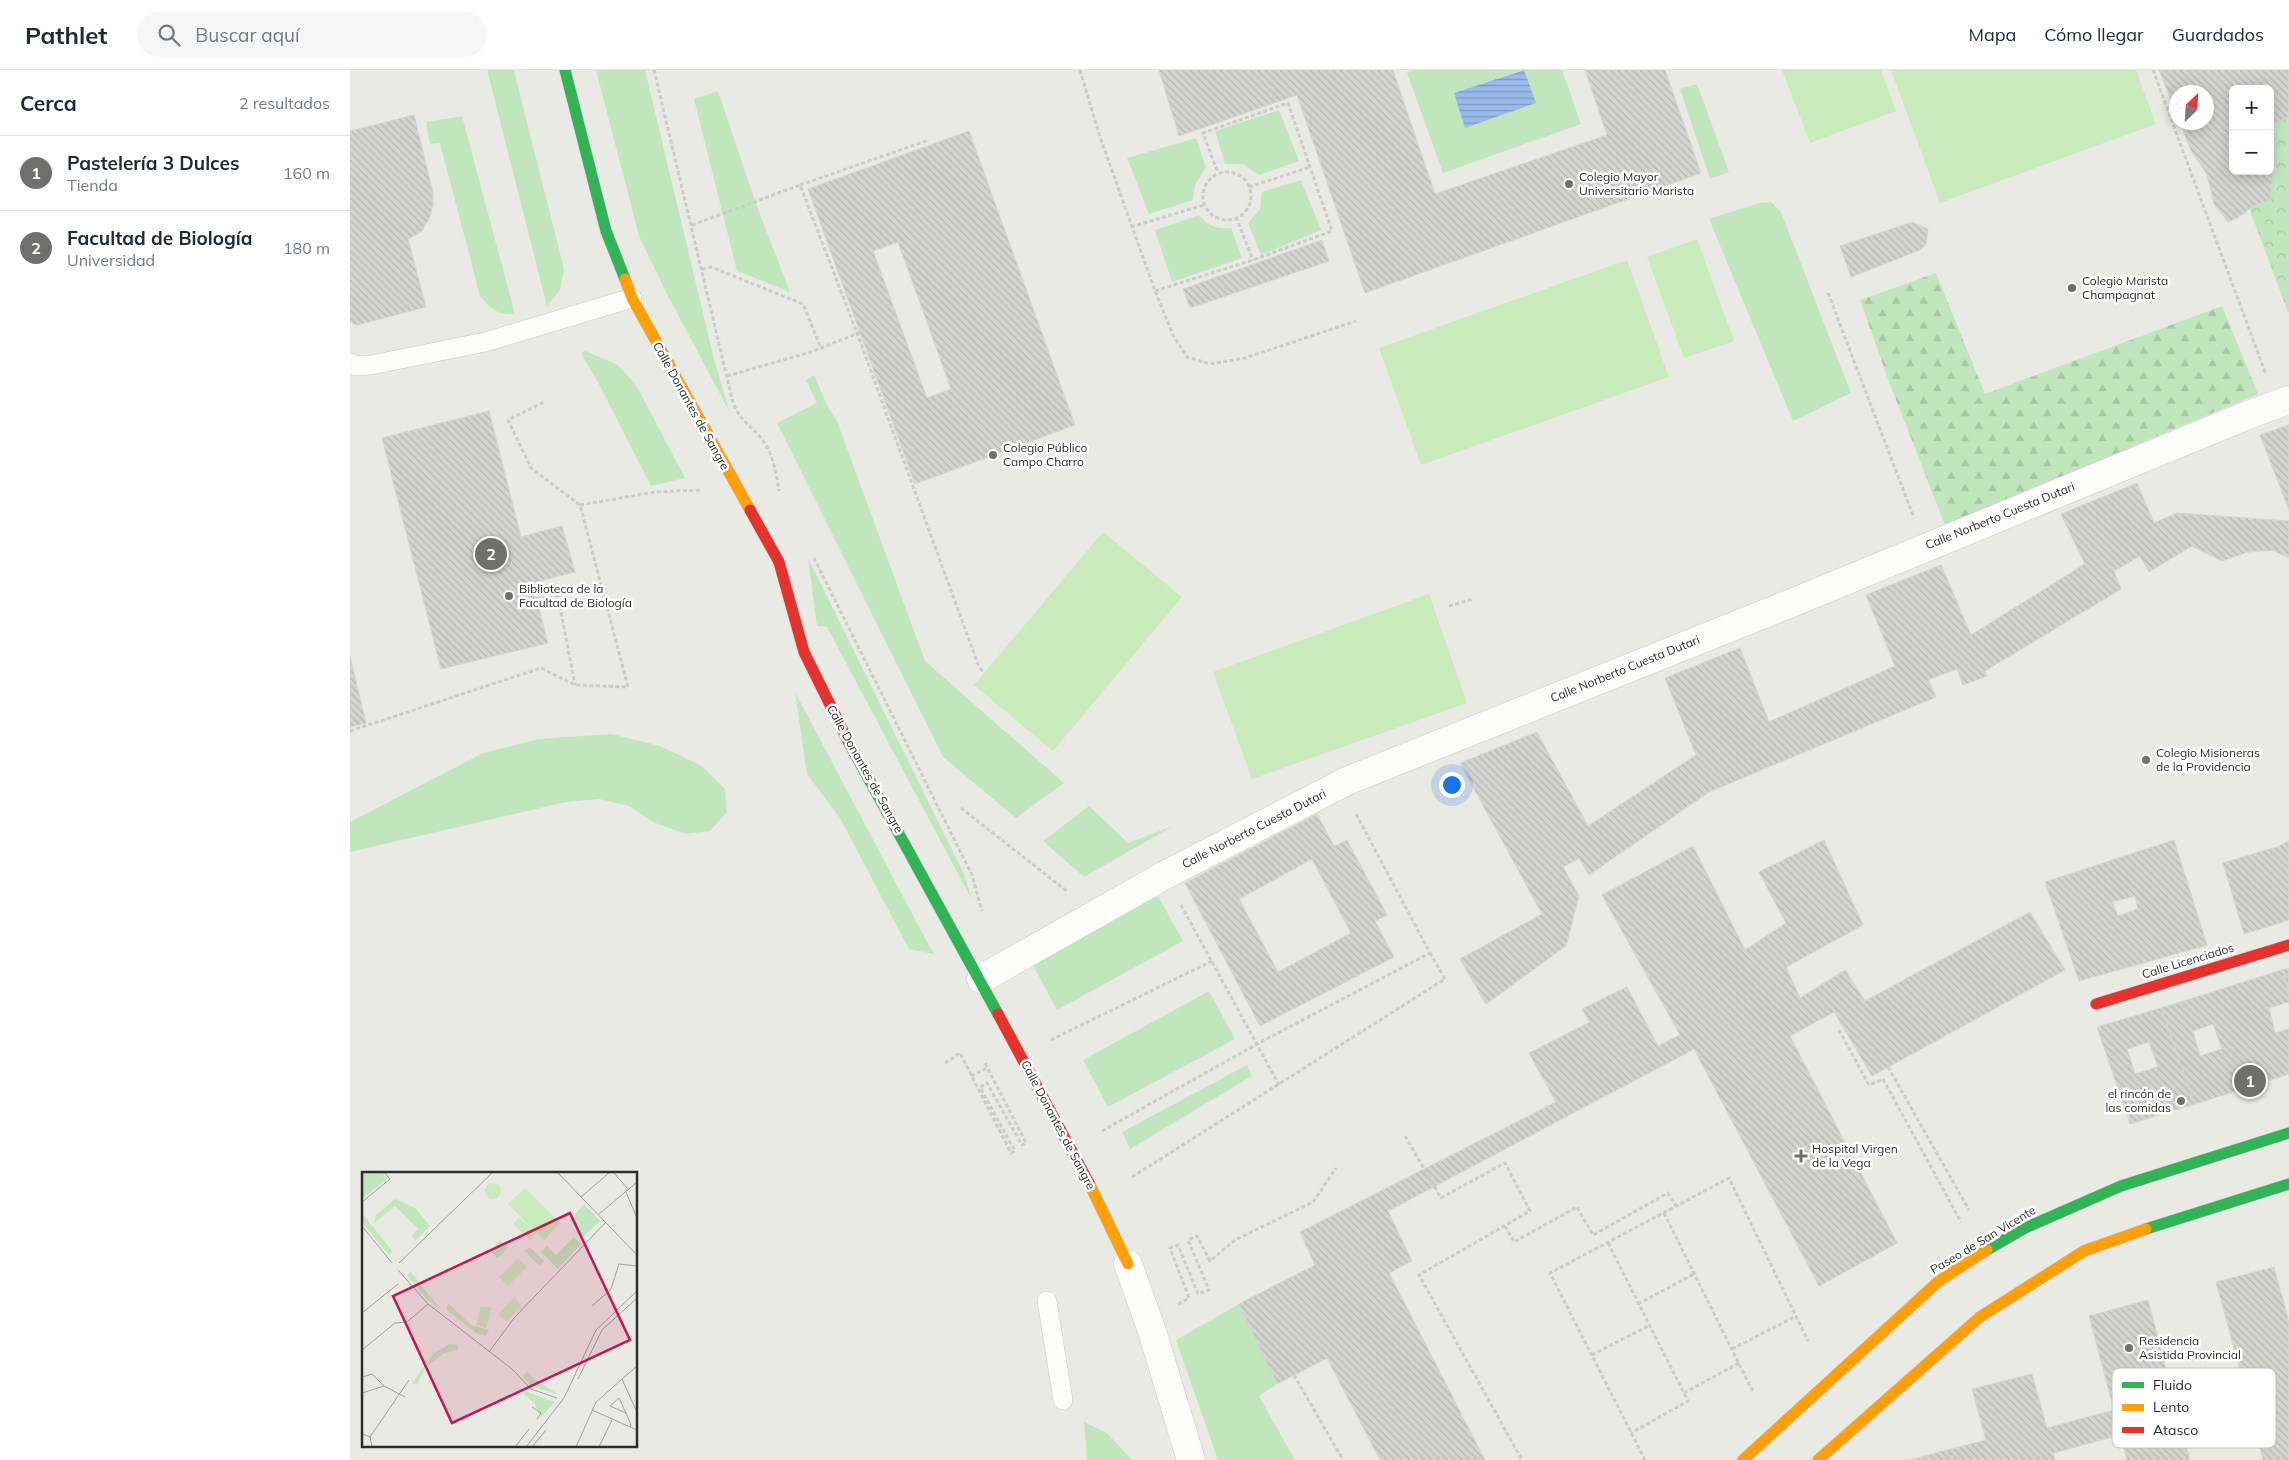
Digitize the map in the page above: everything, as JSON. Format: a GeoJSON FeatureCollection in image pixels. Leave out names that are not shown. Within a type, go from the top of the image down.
{"type":"FeatureCollection","features":[{"type":"Feature","properties":{"kind":"main road","name":"Calle Donantes de Sangre"},"geometry":{"type":"LineString","coordinates":[[565,70],[606,232],[632,298],[778,562],[804,652],[842,730],[981,979],[1111,1226],[1128,1264]]}},
{"type":"Feature","properties":{"kind":"main road","name":"Calle Licenciados"},"geometry":{"type":"LineString","coordinates":[[2096,1004],[2289,944]]}},
{"type":"Feature","properties":{"kind":"main road","name":"Paseo de San Vicente"},"geometry":{"type":"LineString","coordinates":[[1743,1460],[1939,1281],[1984,1252],[2025,1228],[2121,1186],[2289,1133]]}},
{"type":"Feature","properties":{"kind":"main road"},"geometry":{"type":"LineString","coordinates":[[1818,1460],[1980,1317],[2084,1251],[2289,1184]]}},
{"type":"Feature","properties":{"kind":"street","name":"Calle Norberto Cuesta Dutari"},"geometry":{"type":"LineString","coordinates":[[981,979],[1165,876],[1340,785],[2289,400]]}},
{"type":"Feature","properties":{"kind":"street","name":"Calle Donantes de Sangre"},"geometry":{"type":"LineString","coordinates":[[1128,1264],[1152,1331],[1185,1446],[1191,1460]]}},
{"type":"Feature","properties":{"kind":"lane"},"geometry":{"type":"LineString","coordinates":[[350,364],[356,366],[371,365],[484,342],[632,298]]}},
{"type":"Feature","properties":{"kind":"lane"},"geometry":{"type":"LineString","coordinates":[[1047,1301],[1064,1400]]}},
{"type":"Feature","properties":{"kind":"path"},"geometry":{"type":"LineString","coordinates":[[654,70],[733,403],[740,418],[762,440],[775,467],[779,492]]}},
{"type":"Feature","properties":{"kind":"path"},"geometry":{"type":"LineString","coordinates":[[1080,70],[1131,227],[1173,335],[1187,357],[1210,364],[1245,358],[1356,321]]}},
{"type":"Feature","properties":{"kind":"path"},"geometry":{"type":"LineString","coordinates":[[2153,70],[2265,372],[2272,370]]}},
{"type":"Feature","properties":{"kind":"path"},"geometry":{"type":"LineString","coordinates":[[1155,291],[1253,260],[1332,231],[1288,103],[1203,133],[1218,174]]}},
{"type":"Feature","properties":{"kind":"path"},"geometry":{"type":"LineString","coordinates":[[692,225],[929,140]]}},
{"type":"Feature","properties":{"kind":"path"},"geometry":{"type":"LineString","coordinates":[[1249,187],[1310,167]]}},
{"type":"Feature","properties":{"kind":"path"},"geometry":{"type":"LineString","coordinates":[[1229,171],[1242,177],[1249,187],[1250,203],[1243,213],[1236,218],[1222,219],[1216,217],[1204,205],[1203,190],[1208,180],[1218,174],[1229,171]]}},
{"type":"Feature","properties":{"kind":"path"},"geometry":{"type":"LineString","coordinates":[[800,185],[859,333],[979,667],[984,673]]}},
{"type":"Feature","properties":{"kind":"path"},"geometry":{"type":"LineString","coordinates":[[1131,227],[1204,205]]}},
{"type":"Feature","properties":{"kind":"path"},"geometry":{"type":"LineString","coordinates":[[1236,218],[1253,260]]}},
{"type":"Feature","properties":{"kind":"path"},"geometry":{"type":"LineString","coordinates":[[702,269],[711,267],[803,304],[821,348]]}},
{"type":"Feature","properties":{"kind":"path"},"geometry":{"type":"LineString","coordinates":[[1828,293],[1925,547]]}},
{"type":"Feature","properties":{"kind":"path"},"geometry":{"type":"LineString","coordinates":[[727,376],[821,348],[859,333]]}},
{"type":"Feature","properties":{"kind":"path"},"geometry":{"type":"LineString","coordinates":[[350,731],[541,668],[575,685],[628,687],[580,505],[531,468],[508,420],[544,402]]}},
{"type":"Feature","properties":{"kind":"path"},"geometry":{"type":"LineString","coordinates":[[580,505],[654,492],[700,490]]}},
{"type":"Feature","properties":{"kind":"path"},"geometry":{"type":"LineString","coordinates":[[811,552],[972,875],[983,916]]}},
{"type":"Feature","properties":{"kind":"path"},"geometry":{"type":"LineString","coordinates":[[536,599],[558,596],[575,685]]}},
{"type":"Feature","properties":{"kind":"path"},"geometry":{"type":"LineString","coordinates":[[1450,606],[1473,599]]}},
{"type":"Feature","properties":{"kind":"path"},"geometry":{"type":"LineString","coordinates":[[1132,1178],[1445,979],[1340,785]]}},
{"type":"Feature","properties":{"kind":"path"},"geometry":{"type":"LineString","coordinates":[[961,808],[1097,914]]}},
{"type":"Feature","properties":{"kind":"path"},"geometry":{"type":"LineString","coordinates":[[1165,876],[1278,1085]]}},
{"type":"Feature","properties":{"kind":"path"},"geometry":{"type":"LineString","coordinates":[[1102,1131],[1257,1044],[1430,953]]}},
{"type":"Feature","properties":{"kind":"path"},"geometry":{"type":"LineString","coordinates":[[1044,1043],[1212,962]]}},
{"type":"Feature","properties":{"kind":"path"},"geometry":{"type":"LineString","coordinates":[[1838,1030],[1870,1085],[1883,1079],[1961,1222]]}},
{"type":"Feature","properties":{"kind":"path"},"geometry":{"type":"LineString","coordinates":[[946,1063],[960,1053],[971,1076],[1011,1153],[1015,1151],[980,1087],[987,1083],[1022,1144],[1026,1143],[987,1068],[971,1076]]}},
{"type":"Feature","properties":{"kind":"path"},"geometry":{"type":"LineString","coordinates":[[1888,1067],[1969,1210]]}},
{"type":"Feature","properties":{"kind":"path"},"geometry":{"type":"LineString","coordinates":[[1405,1136],[1441,1198],[1505,1163],[1530,1211],[1419,1275],[1522,1460]]}},
{"type":"Feature","properties":{"kind":"path"},"geometry":{"type":"LineString","coordinates":[[1175,1306],[1189,1298],[1170,1248],[1178,1245],[1198,1294],[1210,1290],[1188,1240],[1197,1236],[1210,1261],[1235,1240],[1313,1202],[1336,1168]]}},
{"type":"Feature","properties":{"kind":"path"},"geometry":{"type":"LineString","coordinates":[[1645,1460],[1550,1273],[1729,1178],[1808,1341]]}},
{"type":"Feature","properties":{"kind":"path"},"geometry":{"type":"LineString","coordinates":[[1505,1226],[1514,1242],[1577,1207],[1592,1235],[1668,1193],[1676,1206]]}},
{"type":"Feature","properties":{"kind":"path"},"geometry":{"type":"LineString","coordinates":[[1664,1213],[1753,1392]]}},
{"type":"Feature","properties":{"kind":"path"},"geometry":{"type":"LineString","coordinates":[[1608,1243],[1688,1401],[1631,1433]]}},
{"type":"Feature","properties":{"kind":"path"},"geometry":{"type":"LineString","coordinates":[[1638,1304],[1694,1274]]}},
{"type":"Feature","properties":{"kind":"path"},"geometry":{"type":"LineString","coordinates":[[1732,1349],[1796,1316]]}},
{"type":"Feature","properties":{"kind":"path"},"geometry":{"type":"LineString","coordinates":[[1592,1356],[1650,1325]]}},
{"type":"Feature","properties":{"kind":"path"},"geometry":{"type":"LineString","coordinates":[[1684,1393],[1738,1363]]}},
{"type":"Feature","properties":{"kind":"path"},"geometry":{"type":"LineString","coordinates":[[1294,1375],[1343,1460]]}},
{"type":"Feature","properties":{"kind":"green space"},"geometry":{"type":"Polygon","coordinates":[[[487,70],[514,70],[564,269],[560,290],[547,306],[487,70]]]}},
{"type":"Feature","properties":{"kind":"green space"},"geometry":{"type":"Polygon","coordinates":[[[596,70],[645,70],[714,359],[730,413],[666,292],[639,236],[596,70]]]}},
{"type":"Feature","properties":{"kind":"green space"},"geometry":{"type":"Polygon","coordinates":[[[1414,70],[1522,70],[1454,93],[1535,103],[1524,70],[1562,70],[1581,124],[1443,173],[1407,73],[1414,70]]]}},
{"type":"Feature","properties":{"kind":"green space"},"geometry":{"type":"Polygon","coordinates":[[[1782,70],[1881,70],[1896,111],[1810,143],[1782,70]]]}},
{"type":"Feature","properties":{"kind":"green space"},"geometry":{"type":"Polygon","coordinates":[[[1891,70],[2136,70],[2156,124],[1940,203],[1891,70]]]}},
{"type":"Feature","properties":{"kind":"green space"},"geometry":{"type":"Polygon","coordinates":[[[1697,84],[1729,172],[1710,179],[1680,89],[1697,84]]]}},
{"type":"Feature","properties":{"kind":"green space"},"geometry":{"type":"Polygon","coordinates":[[[718,91],[755,201],[790,292],[737,271],[694,99],[718,91]]]}},
{"type":"Feature","properties":{"kind":"green space"},"geometry":{"type":"Polygon","coordinates":[[[1279,110],[1299,161],[1259,175],[1243,164],[1225,164],[1215,131],[1279,110]]]}},
{"type":"Feature","properties":{"kind":"green space"},"geometry":{"type":"Polygon","coordinates":[[[462,116],[515,314],[504,314],[495,311],[480,296],[440,143],[430,144],[426,122],[462,116]]]}},
{"type":"Feature","properties":{"kind":"green space"},"geometry":{"type":"Polygon","coordinates":[[[2289,117],[2289,315],[2249,208],[2270,201],[2274,175],[2274,123],[2289,117]]]}},
{"type":"Feature","properties":{"kind":"green space"},"geometry":{"type":"Polygon","coordinates":[[[1196,138],[1206,167],[1195,185],[1193,200],[1149,214],[1127,158],[1196,138]]]}},
{"type":"Feature","properties":{"kind":"green space"},"geometry":{"type":"Polygon","coordinates":[[[1301,180],[1321,230],[1261,255],[1248,223],[1260,209],[1262,192],[1301,180]]]}},
{"type":"Feature","properties":{"kind":"green space"},"geometry":{"type":"Polygon","coordinates":[[[1771,202],[1781,212],[1851,393],[1793,421],[1709,219],[1759,203],[1771,202]]]}},
{"type":"Feature","properties":{"kind":"green space"},"geometry":{"type":"Polygon","coordinates":[[[1199,215],[1213,226],[1231,228],[1242,258],[1172,282],[1155,230],[1199,215]]]}},
{"type":"Feature","properties":{"kind":"green space"},"geometry":{"type":"Polygon","coordinates":[[[1697,239],[1734,341],[1684,358],[1647,257],[1697,239]]]}},
{"type":"Feature","properties":{"kind":"green space"},"geometry":{"type":"Polygon","coordinates":[[[1627,260],[1669,377],[1421,465],[1379,348],[1627,260]]]}},
{"type":"Feature","properties":{"kind":"green space"},"geometry":{"type":"Polygon","coordinates":[[[1936,273],[1985,394],[2222,306],[2258,394],[1945,525],[1888,379],[1860,300],[1936,273]]]}},
{"type":"Feature","properties":{"kind":"green space"},"geometry":{"type":"Polygon","coordinates":[[[585,351],[618,365],[636,385],[685,478],[651,486],[581,353],[585,351]]]}},
{"type":"Feature","properties":{"kind":"green space"},"geometry":{"type":"Polygon","coordinates":[[[814,375],[828,407],[837,421],[925,661],[1064,783],[1016,818],[943,757],[777,423],[817,403],[806,380],[814,375]]]}},
{"type":"Feature","properties":{"kind":"green space"},"geometry":{"type":"Polygon","coordinates":[[[1103,532],[1182,597],[1053,751],[974,685],[1103,532]]]}},
{"type":"Feature","properties":{"kind":"green space"},"geometry":{"type":"Polygon","coordinates":[[[808,558],[964,874],[972,900],[827,627],[817,626],[808,558]]]}},
{"type":"Feature","properties":{"kind":"green space"},"geometry":{"type":"Polygon","coordinates":[[[1429,594],[1467,703],[1252,779],[1213,672],[1429,594]]]}},
{"type":"Feature","properties":{"kind":"green space"},"geometry":{"type":"Polygon","coordinates":[[[795,692],[934,954],[909,949],[840,818],[807,774],[795,692]]]}},
{"type":"Feature","properties":{"kind":"green space"},"geometry":{"type":"Polygon","coordinates":[[[612,734],[660,746],[702,766],[725,789],[727,812],[710,831],[686,834],[653,822],[629,806],[599,799],[566,802],[350,852],[350,822],[481,754],[538,739],[612,734]]]}},
{"type":"Feature","properties":{"kind":"green space"},"geometry":{"type":"Polygon","coordinates":[[[1089,806],[1128,843],[1173,826],[1084,877],[1043,841],[1089,806]]]}},
{"type":"Feature","properties":{"kind":"green space"},"geometry":{"type":"Polygon","coordinates":[[[1158,896],[1183,941],[1057,1010],[1033,965],[1158,896]]]}},
{"type":"Feature","properties":{"kind":"green space"},"geometry":{"type":"Polygon","coordinates":[[[1209,991],[1235,1039],[1108,1107],[1083,1060],[1209,991]]]}},
{"type":"Feature","properties":{"kind":"green space"},"geometry":{"type":"Polygon","coordinates":[[[1247,1065],[1252,1076],[1130,1149],[1122,1132],[1247,1065]]]}},
{"type":"Feature","properties":{"kind":"green space"},"geometry":{"type":"Polygon","coordinates":[[[1239,1304],[1277,1384],[1259,1396],[1295,1460],[1218,1460],[1176,1340],[1239,1304]]]}},
{"type":"Feature","properties":{"kind":"green space"},"geometry":{"type":"Polygon","coordinates":[[[1084,1422],[1107,1433],[1132,1460],[1087,1460],[1084,1422]]]}},
{"type":"Feature","properties":{"kind":"water"},"geometry":{"type":"Polygon","coordinates":[[[1524,70],[1536,103],[1465,128],[1454,93],[1524,70]]]}},
{"type":"Feature","properties":{"kind":"building","name":"Colegio Mayor Universitario Marista"},"geometry":{"type":"Polygon","coordinates":[[[1159,70],[1393,70],[1435,194],[1607,135],[1585,70],[1665,70],[1701,173],[1365,293],[1297,95],[1179,136],[1159,70]]]}},
{"type":"Feature","properties":{"kind":"building"},"geometry":{"type":"Polygon","coordinates":[[[2159,70],[2289,70],[2289,117],[2274,123],[2274,85],[2229,85],[2229,175],[2273,175],[2270,201],[2253,206],[2239,217],[2228,222],[2214,204],[2207,174],[2191,151],[2183,130],[2214,130],[2214,85],[2169,85],[2169,95],[2159,70]]]}},
{"type":"Feature","properties":{"kind":"building"},"geometry":{"type":"Polygon","coordinates":[[[414,115],[433,193],[433,205],[429,219],[421,232],[408,239],[426,307],[357,325],[350,322],[350,131],[414,115]]]}},
{"type":"Feature","properties":{"kind":"building"},"geometry":{"type":"Polygon","coordinates":[[[969,131],[1075,425],[915,484],[808,189],[969,131]],[[898,242],[873,251],[927,398],[951,389],[898,242]]]}},
{"type":"Feature","properties":{"kind":"building"},"geometry":{"type":"Polygon","coordinates":[[[1912,222],[1928,229],[1926,244],[1920,250],[1851,277],[1840,246],[1912,222]]]}},
{"type":"Feature","properties":{"kind":"building"},"geometry":{"type":"Polygon","coordinates":[[[1322,240],[1329,261],[1190,308],[1183,289],[1322,240]]]}},
{"type":"Feature","properties":{"kind":"building"},"geometry":{"type":"Polygon","coordinates":[[[489,411],[521,537],[562,526],[575,572],[532,583],[548,643],[441,669],[382,438],[489,411]]]}},
{"type":"Feature","properties":{"kind":"building"},"geometry":{"type":"Polygon","coordinates":[[[2289,425],[2289,510],[2260,435],[2289,425]]]}},
{"type":"Feature","properties":{"kind":"building"},"geometry":{"type":"Polygon","coordinates":[[[2137,483],[2154,523],[2177,513],[2289,521],[2289,558],[2272,550],[2248,552],[2222,561],[2192,546],[2149,572],[2140,556],[2114,571],[2121,589],[1985,671],[1987,676],[1963,685],[1957,669],[1928,680],[1936,697],[1709,792],[1589,875],[1579,858],[1563,867],[1579,896],[1566,946],[1486,1004],[1460,959],[1542,914],[1460,763],[1537,732],[1588,826],[1696,755],[1665,678],[1740,648],[1769,722],[1895,666],[1866,595],[1941,565],[1971,635],[2085,564],[2061,514],[2137,483]]]}},
{"type":"Feature","properties":{"kind":"building"},"geometry":{"type":"Polygon","coordinates":[[[350,656],[366,723],[350,727],[350,656]]]}},
{"type":"Feature","properties":{"kind":"building"},"geometry":{"type":"Polygon","coordinates":[[[1317,814],[1334,846],[1347,840],[1387,915],[1375,921],[1394,957],[1260,1026],[1185,883],[1317,814]],[[1312,859],[1239,899],[1278,972],[1351,933],[1312,859]]]}},
{"type":"Feature","properties":{"kind":"building","name":"Hospital Virgen de la Vega"},"geometry":{"type":"Polygon","coordinates":[[[1824,840],[1863,925],[1786,967],[1800,998],[1845,970],[1865,1001],[2030,912],[2065,970],[1872,1076],[1834,1012],[1790,1036],[1897,1243],[1819,1286],[1694,1049],[1388,1211],[1412,1261],[1389,1273],[1485,1460],[1380,1460],[1327,1358],[1277,1384],[1239,1304],[1315,1265],[1300,1232],[1556,1102],[1529,1053],[1590,1022],[1582,1009],[1627,987],[1658,1046],[1680,1035],[1602,895],[1693,846],[1745,950],[1786,923],[1759,872],[1824,840]]]}},
{"type":"Feature","properties":{"kind":"building"},"geometry":{"type":"Polygon","coordinates":[[[2174,840],[2207,945],[2079,981],[2045,882],[2174,840]],[[2135,896],[2112,902],[2118,916],[2138,909],[2135,896]]]}},
{"type":"Feature","properties":{"kind":"building"},"geometry":{"type":"Polygon","coordinates":[[[2289,841],[2289,920],[2244,934],[2223,863],[2277,847],[2289,841]]]}},
{"type":"Feature","properties":{"kind":"building"},"geometry":{"type":"Polygon","coordinates":[[[2289,968],[2289,991],[2282,970],[2289,968]]]}},
{"type":"Feature","properties":{"kind":"building"},"geometry":{"type":"Polygon","coordinates":[[[2282,970],[2289,991],[2289,1002],[2269,1008],[2275,1033],[2289,1029],[2289,1074],[2195,1104],[2161,1008],[2282,970]],[[2213,1024],[2193,1031],[2200,1056],[2222,1049],[2213,1024]]]}},
{"type":"Feature","properties":{"kind":"building"},"geometry":{"type":"Polygon","coordinates":[[[2161,1008],[2195,1104],[2130,1124],[2097,1027],[2161,1008]],[[2149,1042],[2127,1049],[2135,1074],[2158,1067],[2149,1042]]]}},
{"type":"Feature","properties":{"kind":"building","name":"Residencia Asistida Provincial"},"geometry":{"type":"Polygon","coordinates":[[[2274,1267],[2289,1322],[2289,1460],[2263,1460],[2260,1448],[2276,1448],[2276,1368],[2240,1368],[2216,1282],[2274,1267]]]}},
{"type":"Feature","properties":{"kind":"building","name":"Residencia Asistida Provincial"},"geometry":{"type":"Polygon","coordinates":[[[2148,1300],[2166,1368],[2112,1368],[2112,1402],[2089,1316],[2148,1300]]]}},
{"type":"Feature","properties":{"kind":"building","name":"Residencia Asistida Provincial"},"geometry":{"type":"Polygon","coordinates":[[[2032,1374],[2047,1428],[2112,1411],[2112,1437],[2053,1453],[2055,1460],[1909,1460],[1986,1440],[1972,1389],[2032,1374]]]}},
{"type":"Feature","properties":{"kind":"building","name":"Residencia Asistida Provincial"},"geometry":{"type":"Polygon","coordinates":[[[2124,1448],[2187,1448],[2190,1460],[2127,1460],[2124,1448]]]}},
{"type":"Feature","properties":{"kind":"traffic: fast"},"geometry":{"type":"LineString","coordinates":[[565,70],[606,231],[625,279]]}},
{"type":"Feature","properties":{"kind":"traffic: fast"},"geometry":{"type":"LineString","coordinates":[[849,743],[998,1014]]}},
{"type":"Feature","properties":{"kind":"traffic: fast"},"geometry":{"type":"LineString","coordinates":[[1987,1250],[2025,1228],[2121,1186],[2289,1133]]}},
{"type":"Feature","properties":{"kind":"traffic: fast"},"geometry":{"type":"LineString","coordinates":[[2146,1229],[2289,1184]]}},
{"type":"Feature","properties":{"kind":"traffic: slow"},"geometry":{"type":"LineString","coordinates":[[625,279],[632,298],[750,510]]}},
{"type":"Feature","properties":{"kind":"traffic: slow"},"geometry":{"type":"LineString","coordinates":[[1089,1183],[1128,1264]]}},
{"type":"Feature","properties":{"kind":"traffic: slow"},"geometry":{"type":"LineString","coordinates":[[1818,1460],[1980,1317],[2084,1251],[2146,1229]]}},
{"type":"Feature","properties":{"kind":"traffic: slow"},"geometry":{"type":"LineString","coordinates":[[1743,1460],[1939,1281],[1987,1250]]}},
{"type":"Feature","properties":{"kind":"traffic: jam"},"geometry":{"type":"LineString","coordinates":[[750,510],[779,562],[804,652],[849,743]]}},
{"type":"Feature","properties":{"kind":"traffic: jam"},"geometry":{"type":"LineString","coordinates":[[2096,1004],[2289,945]]}},
{"type":"Feature","properties":{"kind":"traffic: jam"},"geometry":{"type":"LineString","coordinates":[[998,1014],[1089,1183]]}},
{"type":"Feature","properties":{"kind":"place","name":"Colegio Mayor Universitario Marista"},"geometry":{"type":"Point","coordinates":[1569,184]}},
{"type":"Feature","properties":{"kind":"place","name":"Colegio Marista Champagnat"},"geometry":{"type":"Point","coordinates":[2072,288]}},
{"type":"Feature","properties":{"kind":"place","name":"Colegio Público Campo Charro"},"geometry":{"type":"Point","coordinates":[993,455]}},
{"type":"Feature","properties":{"kind":"place","name":"Facultad de Biología"},"geometry":{"type":"Point","coordinates":[491,554]}},
{"type":"Feature","properties":{"kind":"place","name":"Biblioteca de la Facultad de Biología"},"geometry":{"type":"Point","coordinates":[509,596]}},
{"type":"Feature","properties":{"kind":"place","name":"Colegio Misioneras de la Providencia"},"geometry":{"type":"Point","coordinates":[2146,760]}},
{"type":"Feature","properties":{"kind":"place","name":"Pastelería 3 Dulces"},"geometry":{"type":"Point","coordinates":[2250,1081]}},
{"type":"Feature","properties":{"kind":"place","name":"el rincón de las comidas"},"geometry":{"type":"Point","coordinates":[2181,1101]}},
{"type":"Feature","properties":{"kind":"place","name":"Hospital Virgen de la Vega"},"geometry":{"type":"Point","coordinates":[1801,1156]}},
{"type":"Feature","properties":{"kind":"place","name":"Residencia Asistida Provincial"},"geometry":{"type":"Point","coordinates":[2129,1348]}}]}
